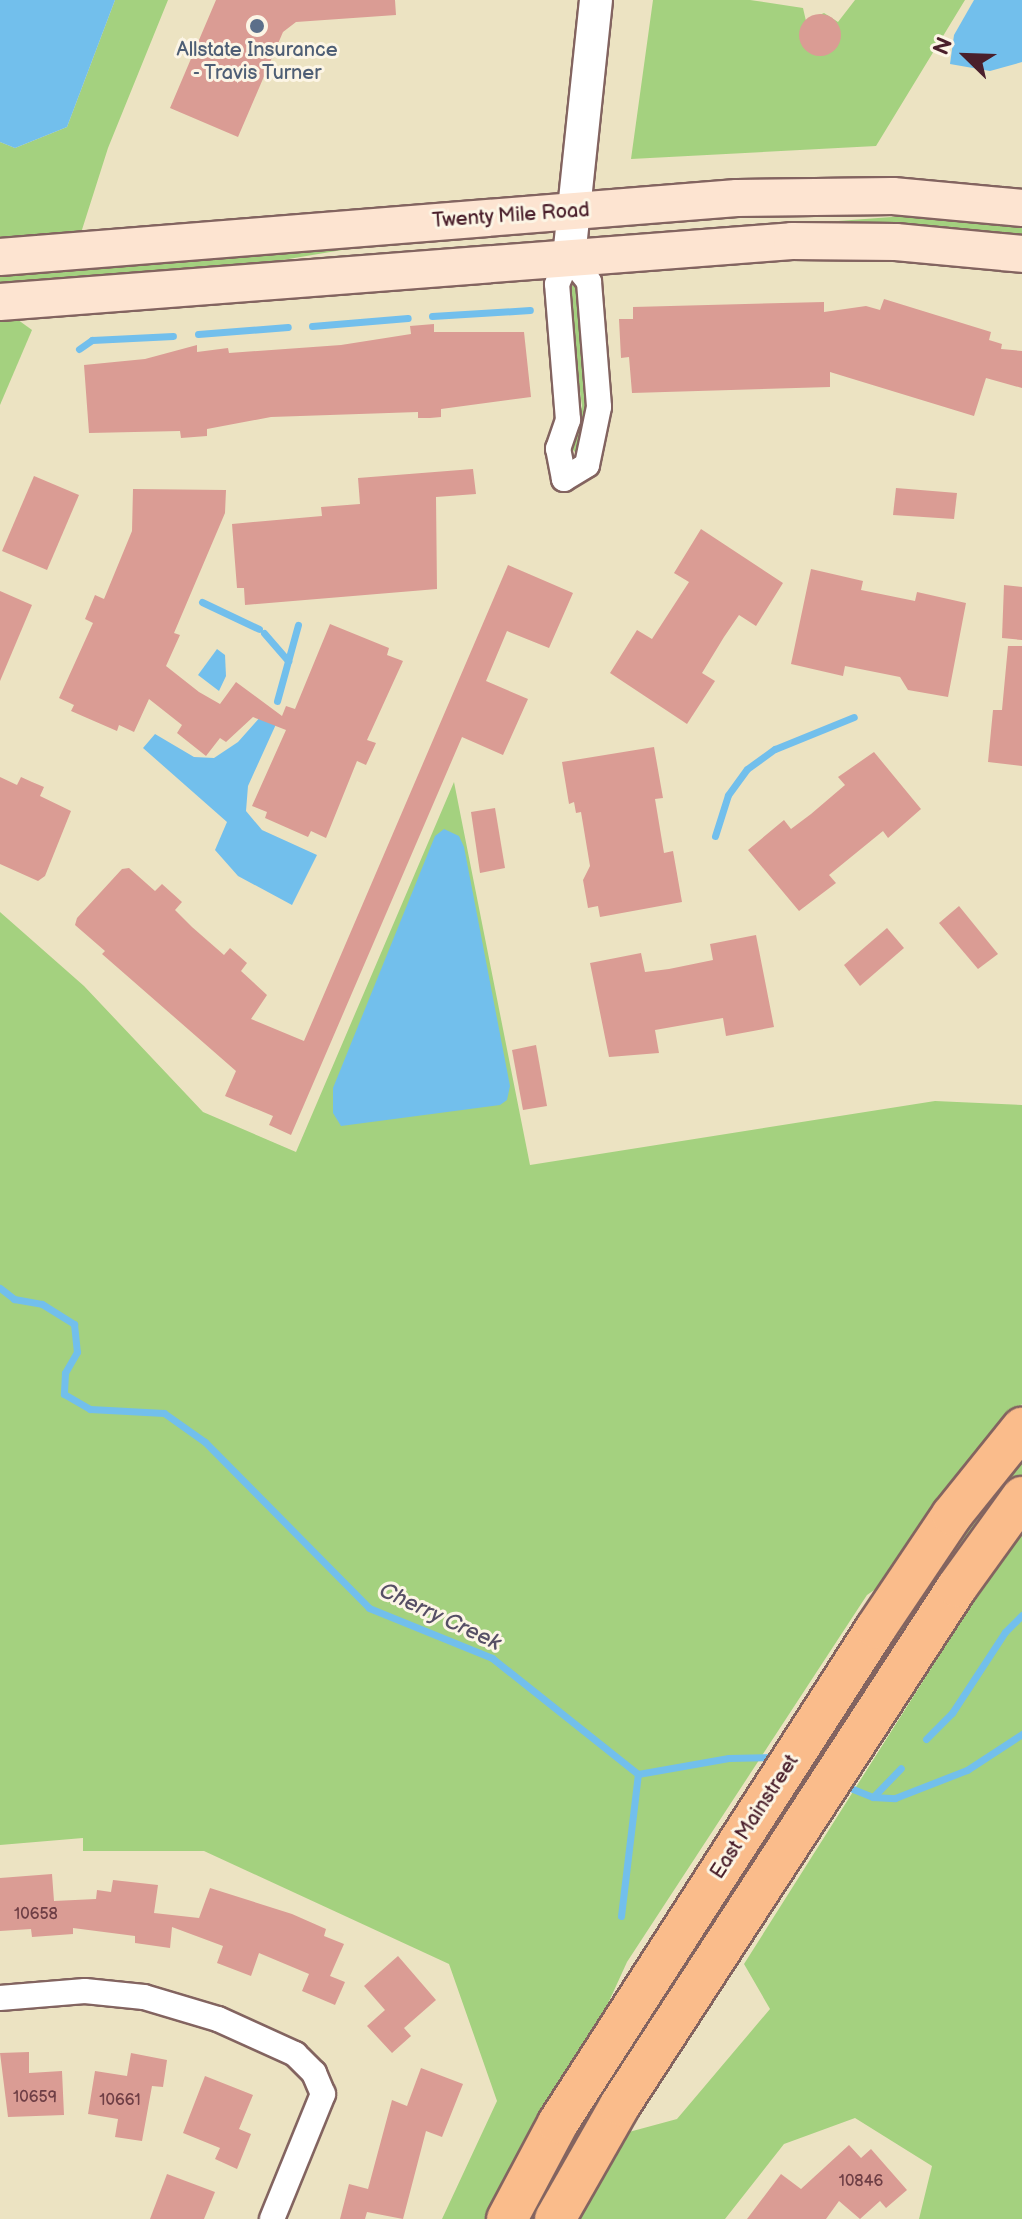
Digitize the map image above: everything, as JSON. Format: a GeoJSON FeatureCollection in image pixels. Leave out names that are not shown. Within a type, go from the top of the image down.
{"type":"FeatureCollection","features":[{"type":"Feature","properties":{"kind":"main road","name":"Twenty Mile Road"},"geometry":{"type":"LineString","coordinates":[[0,257],[571,211],[828,195],[1022,208]]}},
{"type":"Feature","properties":{"kind":"main road"},"geometry":{"type":"LineString","coordinates":[[0,302],[569,257],[829,241],[1022,254]]}},
{"type":"Feature","properties":{"kind":"main road","name":"East Mainstreet"},"geometry":{"type":"LineString","coordinates":[[507,2219],[558,2123],[934,1540],[1022,1428]]}},
{"type":"Feature","properties":{"kind":"main road"},"geometry":{"type":"LineString","coordinates":[[555,2219],[580,2169],[885,1699],[1022,1497]]}},
{"type":"Feature","properties":{"kind":"street"},"geometry":{"type":"LineString","coordinates":[[569,257],[589,282],[599,407],[587,465],[564,479],[558,449],[568,420],[568,401],[557,284],[569,257],[571,211],[596,0]]}},
{"type":"Feature","properties":{"kind":"street"},"geometry":{"type":"LineString","coordinates":[[0,1998],[85,1991],[182,2006],[295,2054],[319,2083],[320,2108],[272,2219]]}},
{"type":"Feature","properties":{"kind":"green space"},"geometry":{"type":"Polygon","coordinates":[[[115,0],[168,0],[108,148],[80,236],[0,242],[0,142],[15,148],[67,127],[115,0]]]}},
{"type":"Feature","properties":{"kind":"green space"},"geometry":{"type":"Polygon","coordinates":[[[653,0],[750,0],[803,8],[806,21],[824,13],[838,22],[855,0],[965,0],[876,146],[631,159],[653,0]]]}},
{"type":"Feature","properties":{"kind":"green space"},"geometry":{"type":"Polygon","coordinates":[[[918,215],[1022,223],[1022,239],[640,236],[918,215]]]}},
{"type":"Feature","properties":{"kind":"green space"},"geometry":{"type":"Polygon","coordinates":[[[518,232],[360,247],[235,268],[0,287],[0,273],[518,232]]]}},
{"type":"Feature","properties":{"kind":"green space"},"geometry":{"type":"Polygon","coordinates":[[[572,285],[578,289],[587,409],[576,453],[572,449],[582,406],[568,302],[572,285]]]}},
{"type":"Feature","properties":{"kind":"green space"},"geometry":{"type":"Polygon","coordinates":[[[14,317],[32,330],[0,405],[0,318],[14,317]]]}},
{"type":"Feature","properties":{"kind":"green space"},"geometry":{"type":"Polygon","coordinates":[[[454,782],[530,1165],[935,1101],[1022,1105],[1022,1404],[950,1490],[883,1584],[867,1595],[627,1962],[590,2043],[488,2219],[442,2219],[497,2101],[449,1964],[204,1851],[83,1851],[83,1838],[0,1845],[0,912],[84,986],[203,1112],[296,1152],[454,782]]]}},
{"type":"Feature","properties":{"kind":"green space"},"geometry":{"type":"Polygon","coordinates":[[[1022,1450],[1022,1477],[869,1693],[856,1689],[1022,1450]]]}},
{"type":"Feature","properties":{"kind":"green space"},"geometry":{"type":"Polygon","coordinates":[[[1022,1534],[1022,2219],[919,2219],[932,2166],[855,2118],[784,2144],[725,2219],[579,2219],[629,2132],[677,2119],[770,2009],[744,1964],[968,1610],[1022,1534]]]}},
{"type":"Feature","properties":{"kind":"green space"},"geometry":{"type":"Polygon","coordinates":[[[699,1932],[710,1937],[538,2219],[522,2219],[699,1932]]]}},
{"type":"Feature","properties":{"kind":"water"},"geometry":{"type":"Polygon","coordinates":[[[0,0],[115,0],[67,127],[15,148],[0,142],[0,0]]]}},
{"type":"Feature","properties":{"kind":"water"},"geometry":{"type":"Polygon","coordinates":[[[974,0],[1022,0],[1022,62],[990,71],[950,64],[954,35],[974,0]]]}},
{"type":"Feature","properties":{"kind":"water"},"geometry":{"type":"Polygon","coordinates":[[[217,649],[225,655],[226,676],[219,691],[198,675],[217,649]]]}},
{"type":"Feature","properties":{"kind":"water"},"geometry":{"type":"Polygon","coordinates":[[[262,715],[277,722],[248,786],[246,811],[262,830],[317,855],[292,905],[238,876],[215,850],[227,822],[143,748],[155,734],[194,757],[214,758],[238,742],[262,715]]]}},
{"type":"Feature","properties":{"kind":"water"},"geometry":{"type":"Polygon","coordinates":[[[444,829],[459,836],[464,847],[510,1086],[507,1100],[500,1105],[341,1126],[333,1113],[333,1088],[435,836],[444,829]]]}},
{"type":"Feature","properties":{"kind":"building"},"geometry":{"type":"Polygon","coordinates":[[[216,0],[395,0],[396,15],[296,22],[283,32],[238,137],[170,108],[216,0]]]}},
{"type":"Feature","properties":{"kind":"building"},"geometry":{"type":"Polygon","coordinates":[[[820,14],[835,20],[841,35],[835,50],[820,56],[805,50],[799,35],[805,20],[820,14]]]}},
{"type":"Feature","properties":{"kind":"building"},"geometry":{"type":"Polygon","coordinates":[[[884,299],[991,332],[989,340],[1002,344],[1001,349],[1022,351],[1022,388],[986,378],[974,416],[830,372],[830,387],[632,393],[629,357],[621,358],[619,319],[633,319],[633,307],[824,302],[824,312],[866,306],[880,310],[884,299]]]}},
{"type":"Feature","properties":{"kind":"building"},"geometry":{"type":"Polygon","coordinates":[[[434,324],[434,332],[524,332],[531,397],[441,409],[441,417],[430,418],[418,418],[418,412],[271,417],[207,429],[207,436],[181,438],[180,431],[89,433],[84,365],[145,359],[197,345],[197,352],[228,348],[229,353],[341,345],[411,334],[410,326],[434,324]]]}},
{"type":"Feature","properties":{"kind":"building"},"geometry":{"type":"Polygon","coordinates":[[[473,469],[476,494],[436,497],[437,589],[245,605],[244,588],[237,588],[232,524],[322,516],[321,507],[360,504],[358,478],[473,469]]]}},
{"type":"Feature","properties":{"kind":"building"},"geometry":{"type":"Polygon","coordinates":[[[34,476],[79,495],[47,570],[2,551],[34,476]]]}},
{"type":"Feature","properties":{"kind":"building"},"geometry":{"type":"Polygon","coordinates":[[[896,488],[957,493],[954,519],[893,515],[896,488]]]}},
{"type":"Feature","properties":{"kind":"building"},"geometry":{"type":"Polygon","coordinates":[[[133,489],[226,490],[225,513],[174,633],[180,635],[166,666],[199,692],[220,704],[236,682],[282,716],[286,706],[295,709],[330,624],[389,648],[387,655],[403,661],[367,740],[376,743],[366,765],[357,761],[326,838],[311,831],[308,837],[265,818],[267,812],[252,806],[286,730],[253,717],[226,742],[220,738],[206,756],[177,733],[182,725],[149,699],[134,732],[119,725],[117,731],[71,711],[74,705],[59,698],[93,623],[85,619],[95,595],[104,599],[132,531],[133,489]]]}},
{"type":"Feature","properties":{"kind":"building"},"geometry":{"type":"Polygon","coordinates":[[[701,529],[783,583],[756,626],[739,615],[724,637],[702,673],[715,681],[687,724],[610,673],[637,630],[652,639],[689,582],[674,573],[701,529]]]}},
{"type":"Feature","properties":{"kind":"building"},"geometry":{"type":"Polygon","coordinates":[[[508,565],[573,593],[549,648],[507,631],[486,681],[528,699],[503,755],[462,737],[291,1135],[269,1125],[273,1116],[225,1096],[236,1071],[102,954],[105,951],[75,925],[77,918],[122,869],[129,868],[155,891],[162,884],[182,902],[175,910],[192,927],[224,955],[230,948],[247,963],[241,971],[267,995],[251,1019],[304,1041],[508,565]]]}},
{"type":"Feature","properties":{"kind":"building"},"geometry":{"type":"Polygon","coordinates":[[[811,569],[863,581],[861,590],[915,601],[917,592],[966,603],[948,697],[908,690],[900,677],[845,666],[843,676],[791,664],[811,569]]]}},
{"type":"Feature","properties":{"kind":"building"},"geometry":{"type":"Polygon","coordinates":[[[1004,585],[1022,587],[1022,640],[1002,638],[1004,585]]]}},
{"type":"Feature","properties":{"kind":"building"},"geometry":{"type":"Polygon","coordinates":[[[0,591],[32,605],[0,681],[0,591]]]}},
{"type":"Feature","properties":{"kind":"building"},"geometry":{"type":"Polygon","coordinates":[[[1008,646],[1022,646],[1022,766],[988,762],[993,710],[1002,710],[1008,646]]]}},
{"type":"Feature","properties":{"kind":"building"},"geometry":{"type":"Polygon","coordinates":[[[654,747],[663,798],[655,799],[664,853],[673,851],[682,902],[600,917],[598,906],[588,908],[583,880],[590,866],[581,812],[576,813],[574,802],[569,804],[562,762],[654,747]]]}},
{"type":"Feature","properties":{"kind":"building"},"geometry":{"type":"Polygon","coordinates":[[[874,752],[921,809],[888,838],[883,831],[829,875],[836,883],[799,911],[748,850],[784,820],[791,829],[811,814],[845,785],[838,777],[874,752]]]}},
{"type":"Feature","properties":{"kind":"building"},"geometry":{"type":"Polygon","coordinates":[[[0,777],[17,785],[21,777],[44,787],[40,796],[71,811],[45,876],[38,881],[0,864],[0,777]]]}},
{"type":"Feature","properties":{"kind":"building"},"geometry":{"type":"Polygon","coordinates":[[[495,808],[505,868],[480,873],[471,812],[495,808]]]}},
{"type":"Feature","properties":{"kind":"building"},"geometry":{"type":"Polygon","coordinates":[[[959,906],[998,954],[978,969],[939,923],[959,906]]]}},
{"type":"Feature","properties":{"kind":"building"},"geometry":{"type":"Polygon","coordinates":[[[887,928],[904,948],[860,986],[844,965],[887,928]]]}},
{"type":"Feature","properties":{"kind":"building"},"geometry":{"type":"Polygon","coordinates":[[[756,935],[774,1027],[726,1036],[723,1018],[655,1030],[659,1053],[609,1057],[590,963],[641,953],[645,972],[669,969],[713,960],[710,944],[756,935]]]}},
{"type":"Feature","properties":{"kind":"building"},"geometry":{"type":"Polygon","coordinates":[[[536,1045],[547,1106],[523,1110],[512,1050],[536,1045]]]}},
{"type":"Feature","properties":{"kind":"building"},"geometry":{"type":"Polygon","coordinates":[[[52,1874],[54,1901],[96,1899],[97,1890],[111,1892],[113,1880],[158,1885],[154,1913],[199,1918],[210,1888],[292,1914],[326,1929],[324,1936],[344,1944],[330,1976],[345,1982],[335,2005],[302,1991],[309,1974],[259,1953],[251,1976],[217,1963],[223,1946],[172,1927],[170,1948],[135,1943],[135,1936],[73,1928],[73,1934],[32,1937],[31,1929],[0,1931],[0,1878],[52,1874]]]}},
{"type":"Feature","properties":{"kind":"building"},"geometry":{"type":"Polygon","coordinates":[[[398,1956],[436,2000],[404,2028],[411,2036],[392,2053],[367,2026],[385,2010],[364,1986],[398,1956]]]}},
{"type":"Feature","properties":{"kind":"building"},"geometry":{"type":"Polygon","coordinates":[[[29,2052],[29,2073],[62,2071],[64,2115],[8,2117],[0,2053],[29,2052]]]}},
{"type":"Feature","properties":{"kind":"building"},"geometry":{"type":"Polygon","coordinates":[[[131,2053],[167,2060],[163,2087],[152,2086],[142,2141],[115,2137],[118,2119],[88,2114],[95,2071],[127,2076],[131,2053]]]}},
{"type":"Feature","properties":{"kind":"building"},"geometry":{"type":"Polygon","coordinates":[[[421,2068],[463,2084],[442,2137],[426,2131],[403,2219],[367,2212],[365,2219],[340,2219],[349,2184],[368,2189],[392,2100],[407,2106],[421,2068]]]}},
{"type":"Feature","properties":{"kind":"building"},"geometry":{"type":"Polygon","coordinates":[[[205,2076],[253,2095],[239,2129],[251,2134],[237,2169],[215,2159],[220,2148],[183,2133],[205,2076]]]}},
{"type":"Feature","properties":{"kind":"building"},"geometry":{"type":"Polygon","coordinates":[[[849,2145],[861,2158],[871,2149],[907,2190],[886,2208],[880,2201],[860,2219],[839,2201],[826,2219],[747,2219],[781,2174],[801,2189],[849,2145]]]}},
{"type":"Feature","properties":{"kind":"building"},"geometry":{"type":"Polygon","coordinates":[[[167,2174],[215,2192],[204,2219],[150,2219],[167,2174]]]}},
{"type":"Feature","properties":{"kind":"waterway"},"geometry":{"type":"LineString","coordinates":[[432,316],[530,310]]}},
{"type":"Feature","properties":{"kind":"waterway"},"geometry":{"type":"LineString","coordinates":[[312,326],[408,318]]}},
{"type":"Feature","properties":{"kind":"waterway"},"geometry":{"type":"LineString","coordinates":[[198,334],[288,327]]}},
{"type":"Feature","properties":{"kind":"waterway"},"geometry":{"type":"LineString","coordinates":[[79,349],[92,340],[173,336]]}},
{"type":"Feature","properties":{"kind":"waterway"},"geometry":{"type":"LineString","coordinates":[[202,602],[259,629]]}},
{"type":"Feature","properties":{"kind":"waterway"},"geometry":{"type":"LineString","coordinates":[[277,701],[298,625]]}},
{"type":"Feature","properties":{"kind":"waterway"},"geometry":{"type":"LineString","coordinates":[[264,633],[288,661]]}},
{"type":"Feature","properties":{"kind":"waterway"},"geometry":{"type":"LineString","coordinates":[[715,836],[728,795],[747,769],[775,749],[854,717]]}},
{"type":"Feature","properties":{"kind":"waterway","name":"Cherry Creek"},"geometry":{"type":"LineString","coordinates":[[0,1288],[14,1299],[42,1304],[74,1324],[77,1352],[65,1373],[64,1394],[90,1409],[164,1413],[205,1442],[369,1608],[492,1658],[638,1774],[729,1758],[776,1757]]}},
{"type":"Feature","properties":{"kind":"waterway"},"geometry":{"type":"LineString","coordinates":[[926,1739],[952,1713],[1005,1632],[1022,1615]]}},
{"type":"Feature","properties":{"kind":"waterway","name":"Cherry Creek"},"geometry":{"type":"LineString","coordinates":[[843,1785],[873,1797],[895,1798],[967,1770],[1022,1734]]}},
{"type":"Feature","properties":{"kind":"waterway"},"geometry":{"type":"LineString","coordinates":[[873,1797],[901,1768]]}},
{"type":"Feature","properties":{"kind":"waterway"},"geometry":{"type":"LineString","coordinates":[[621,1916],[638,1774]]}},
{"type":"Feature","properties":{"kind":"place","name":"Allstate Insurance - Travis Turner"},"geometry":{"type":"Point","coordinates":[257,26]}}]}
